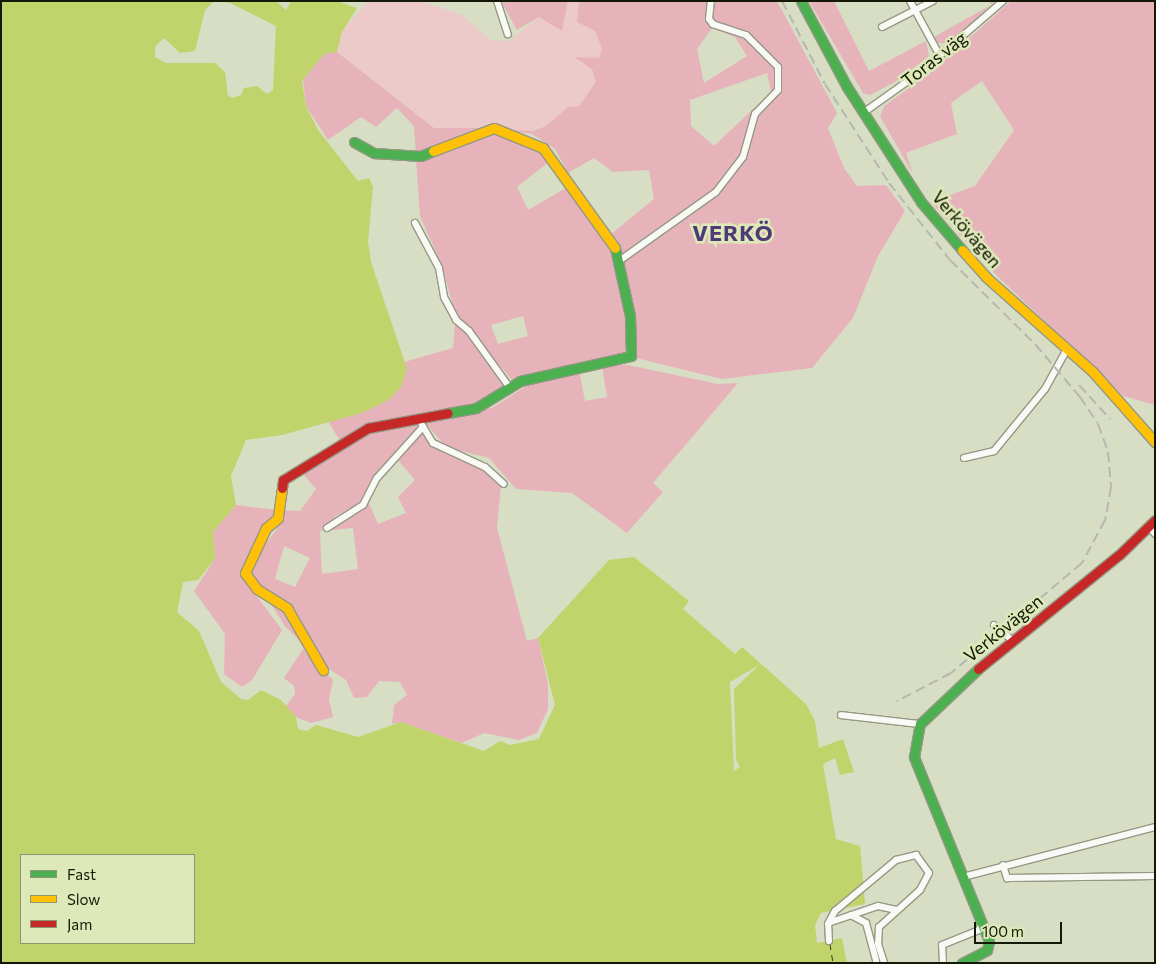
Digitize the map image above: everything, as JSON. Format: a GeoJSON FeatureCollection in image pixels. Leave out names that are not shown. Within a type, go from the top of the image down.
{"type":"FeatureCollection","features":[{"type":"Feature","properties":{"kind":"street"},"geometry":{"type":"LineString","coordinates":[[497,1],[508,34]]}},
{"type":"Feature","properties":{"kind":"street"},"geometry":{"type":"LineString","coordinates":[[619,261],[716,192],[743,157],[755,114],[778,90],[778,66],[752,39],[713,24],[709,19],[711,1]]}},
{"type":"Feature","properties":{"kind":"street","name":"Verkövägen"},"geometry":{"type":"LineString","coordinates":[[800,1],[863,113],[921,202],[954,241],[1020,310],[1067,349],[1107,386],[1155,442]]}},
{"type":"Feature","properties":{"kind":"street"},"geometry":{"type":"LineString","coordinates":[[910,1],[940,56]]}},
{"type":"Feature","properties":{"kind":"street"},"geometry":{"type":"LineString","coordinates":[[882,28],[933,1]]}},
{"type":"Feature","properties":{"kind":"street","name":"Toras väg"},"geometry":{"type":"LineString","coordinates":[[863,113],[940,56],[1003,1]]}},
{"type":"Feature","properties":{"kind":"street"},"geometry":{"type":"LineString","coordinates":[[323,670],[287,608],[247,579],[248,564],[266,528],[278,518],[281,485],[288,476],[368,428],[422,423],[476,408],[510,388],[540,375],[631,356],[630,316],[619,254],[552,157],[522,138],[487,128],[421,156],[374,153],[354,142]]}},
{"type":"Feature","properties":{"kind":"street"},"geometry":{"type":"LineString","coordinates":[[415,223],[439,268],[444,297],[456,320],[469,331],[510,388]]}},
{"type":"Feature","properties":{"kind":"street"},"geometry":{"type":"LineString","coordinates":[[964,458],[994,451],[1045,389],[1067,349]]}},
{"type":"Feature","properties":{"kind":"street"},"geometry":{"type":"LineString","coordinates":[[422,423],[433,443],[485,467],[504,484]]}},
{"type":"Feature","properties":{"kind":"street"},"geometry":{"type":"LineString","coordinates":[[327,528],[363,505],[377,478],[422,423]]}},
{"type":"Feature","properties":{"kind":"street","name":"Verkövägen"},"geometry":{"type":"LineString","coordinates":[[962,963],[987,950],[983,922],[916,767],[915,740],[920,724],[932,708],[1154,527]]}},
{"type":"Feature","properties":{"kind":"street"},"geometry":{"type":"LineString","coordinates":[[994,624],[1012,641]]}},
{"type":"Feature","properties":{"kind":"street"},"geometry":{"type":"LineString","coordinates":[[841,716],[920,724]]}},
{"type":"Feature","properties":{"kind":"street"},"geometry":{"type":"LineString","coordinates":[[964,877],[1003,865],[1155,827]]}},
{"type":"Feature","properties":{"kind":"street"},"geometry":{"type":"LineString","coordinates":[[829,941],[828,924],[835,911],[881,870],[908,854],[927,865],[927,882],[879,927],[876,962]]}},
{"type":"Feature","properties":{"kind":"street"},"geometry":{"type":"LineString","coordinates":[[1003,865],[1006,878],[1155,876]]}},
{"type":"Feature","properties":{"kind":"street"},"geometry":{"type":"LineString","coordinates":[[828,924],[878,906],[897,910]]}},
{"type":"Feature","properties":{"kind":"street"},"geometry":{"type":"LineString","coordinates":[[851,915],[866,923],[876,962]]}},
{"type":"Feature","properties":{"kind":"street"},"geometry":{"type":"LineString","coordinates":[[943,963],[942,946],[979,930],[983,922]]}},
{"type":"Feature","properties":{"kind":"street"},"geometry":{"type":"LineString","coordinates":[[878,944],[884,963]]}},
{"type":"Feature","properties":{"kind":"shaded area"},"geometry":{"type":"Polygon","coordinates":[[[1,1],[214,1],[205,10],[195,51],[180,53],[164,38],[155,47],[155,57],[166,63],[215,63],[225,72],[228,96],[233,98],[241,95],[244,88],[257,86],[267,94],[273,90],[276,26],[230,3],[217,1],[276,1],[286,10],[291,1],[337,1],[357,8],[342,32],[337,52],[324,54],[302,81],[306,106],[318,130],[358,181],[369,178],[373,187],[368,241],[371,262],[407,369],[401,387],[390,399],[362,413],[282,435],[246,440],[231,476],[236,505],[213,532],[215,559],[198,580],[183,582],[177,612],[199,631],[221,682],[241,699],[248,700],[261,690],[281,700],[296,717],[298,729],[307,731],[316,725],[358,737],[401,722],[484,751],[500,741],[510,745],[539,739],[555,705],[538,638],[609,560],[634,557],[689,601],[683,609],[735,654],[742,647],[806,704],[815,721],[819,748],[843,739],[854,772],[840,775],[835,758],[823,764],[836,839],[860,846],[865,904],[821,913],[815,925],[817,943],[848,937],[852,963],[1,963],[1,1]]]}},
{"type":"Feature","properties":{"kind":"shaded area"},"geometry":{"type":"Polygon","coordinates":[[[367,1],[421,1],[462,15],[491,40],[508,41],[539,17],[568,6],[568,1],[579,1],[578,22],[595,31],[602,49],[599,59],[574,57],[592,69],[596,82],[579,106],[568,107],[546,126],[533,131],[434,128],[337,52],[342,32],[367,1]]]}},
{"type":"Feature","properties":{"kind":"shaded area"},"geometry":{"type":"Polygon","coordinates":[[[501,1],[568,1],[562,31],[539,17],[517,30],[501,1]]]}},
{"type":"Feature","properties":{"kind":"shaded area"},"geometry":{"type":"Polygon","coordinates":[[[579,1],[777,1],[837,113],[828,128],[844,168],[857,186],[886,185],[905,211],[878,256],[853,318],[812,368],[722,379],[632,357],[634,322],[610,235],[654,199],[649,170],[613,172],[594,158],[568,173],[555,149],[532,134],[495,129],[533,131],[546,126],[568,107],[579,106],[596,82],[592,69],[574,57],[599,58],[602,49],[595,31],[577,22],[579,1]],[[712,28],[697,49],[704,83],[747,56],[735,37],[712,28]],[[767,73],[690,100],[691,126],[714,146],[771,92],[767,73]]]}},
{"type":"Feature","properties":{"kind":"shaded area"},"geometry":{"type":"Polygon","coordinates":[[[809,1],[834,1],[869,71],[926,41],[929,56],[895,82],[870,95],[863,93],[809,1]]]}},
{"type":"Feature","properties":{"kind":"shaded area"},"geometry":{"type":"Polygon","coordinates":[[[1011,1],[1155,1],[1155,405],[1123,396],[991,270],[931,202],[975,186],[1014,130],[982,81],[951,103],[957,134],[906,153],[913,174],[880,116],[884,106],[930,73],[1011,1]]]}},
{"type":"Feature","properties":{"kind":"shaded area"},"geometry":{"type":"Polygon","coordinates":[[[991,5],[951,43],[936,43],[934,37],[991,5]]]}},
{"type":"Feature","properties":{"kind":"shaded area"},"geometry":{"type":"Polygon","coordinates":[[[337,52],[434,128],[487,128],[416,156],[414,126],[397,108],[376,127],[361,117],[328,140],[306,106],[303,80],[324,54],[337,52]]]}},
{"type":"Feature","properties":{"kind":"shaded area"},"geometry":{"type":"Polygon","coordinates":[[[490,134],[529,137],[555,157],[517,187],[528,210],[571,185],[610,246],[627,309],[625,360],[586,362],[514,382],[456,316],[442,266],[420,216],[416,160],[490,134]],[[523,316],[491,325],[498,344],[528,336],[523,316]]]}},
{"type":"Feature","properties":{"kind":"shaded area"},"geometry":{"type":"Polygon","coordinates":[[[455,322],[468,332],[506,390],[472,409],[400,419],[340,441],[327,419],[362,413],[406,369],[404,362],[453,348],[455,322]]]}},
{"type":"Feature","properties":{"kind":"shaded area"},"geometry":{"type":"Polygon","coordinates":[[[628,365],[718,384],[738,383],[653,483],[663,492],[627,533],[572,493],[516,489],[489,458],[446,447],[424,421],[492,408],[534,381],[579,370],[585,401],[607,397],[602,366],[628,365]]]}},
{"type":"Feature","properties":{"kind":"shaded area"},"geometry":{"type":"Polygon","coordinates":[[[418,421],[421,427],[377,473],[360,503],[337,515],[320,532],[322,574],[358,569],[353,528],[333,530],[336,520],[356,514],[367,499],[378,524],[406,513],[398,497],[415,480],[398,460],[423,431],[484,469],[501,484],[497,528],[527,641],[538,638],[548,684],[548,709],[537,733],[519,740],[484,733],[462,743],[401,722],[392,724],[394,705],[407,695],[400,682],[379,681],[367,697],[354,698],[346,680],[324,666],[285,626],[253,576],[252,560],[277,529],[281,510],[300,511],[316,489],[303,474],[349,439],[418,421]],[[284,546],[275,579],[295,587],[310,558],[284,546]]]}},
{"type":"Feature","properties":{"kind":"shaded area"},"geometry":{"type":"Polygon","coordinates":[[[236,505],[276,510],[273,528],[248,561],[256,595],[282,630],[252,680],[242,687],[224,674],[225,634],[194,591],[215,559],[213,532],[236,505]]]}},
{"type":"Feature","properties":{"kind":"shaded area"},"geometry":{"type":"Polygon","coordinates":[[[303,649],[333,680],[329,699],[333,717],[311,723],[296,717],[286,706],[295,694],[294,686],[284,678],[303,649]]]}},
{"type":"Feature","properties":{"kind":"pier"},"geometry":{"type":"Polygon","coordinates":[[[759,665],[734,689],[736,760],[740,767],[734,771],[730,682],[759,665]]]}},
{"type":"Feature","properties":{"kind":"pier"},"geometry":{"type":"Polygon","coordinates":[[[848,937],[852,963],[847,963],[842,938],[848,937]]]}},
{"type":"Feature","properties":{"kind":"ferry route"},"geometry":{"type":"LineString","coordinates":[[830,944],[833,963]]}},
{"type":"Feature","properties":{"kind":"railway"},"geometry":{"type":"LineString","coordinates":[[782,1],[825,84],[889,183],[950,260],[1035,344],[1080,397],[1098,424],[1108,452],[1111,487],[1105,520],[1082,563],[951,673],[897,701]]}},
{"type":"Feature","properties":{"kind":"railway"},"geometry":{"type":"LineString","coordinates":[[1079,385],[1110,419]]}},
{"type":"Feature","properties":{"kind":"traffic: fast"},"geometry":{"type":"LineString","coordinates":[[801,1],[847,87],[921,202],[962,250]]}},
{"type":"Feature","properties":{"kind":"traffic: fast"},"geometry":{"type":"LineString","coordinates":[[354,142],[374,153],[421,156],[433,151]]}},
{"type":"Feature","properties":{"kind":"traffic: fast"},"geometry":{"type":"LineString","coordinates":[[448,413],[476,408],[520,381],[631,356],[630,316],[615,248]]}},
{"type":"Feature","properties":{"kind":"traffic: fast"},"geometry":{"type":"LineString","coordinates":[[962,963],[987,950],[989,941],[914,757],[920,724],[978,669]]}},
{"type":"Feature","properties":{"kind":"traffic: slow"},"geometry":{"type":"LineString","coordinates":[[433,151],[494,128],[543,148],[615,248]]}},
{"type":"Feature","properties":{"kind":"traffic: slow"},"geometry":{"type":"LineString","coordinates":[[962,250],[986,277],[1093,372],[1155,442]]}},
{"type":"Feature","properties":{"kind":"traffic: slow"},"geometry":{"type":"LineString","coordinates":[[282,488],[278,518],[266,528],[245,573],[257,589],[287,608],[323,670]]}},
{"type":"Feature","properties":{"kind":"traffic: jam"},"geometry":{"type":"LineString","coordinates":[[282,488],[283,480],[368,428],[448,413]]}},
{"type":"Feature","properties":{"kind":"traffic: jam"},"geometry":{"type":"LineString","coordinates":[[978,669],[1119,555],[1155,520]]}},
{"type":"Feature","properties":{"kind":"district","name":"VERKÖ"},"geometry":{"type":"Point","coordinates":[733,233]}}]}
